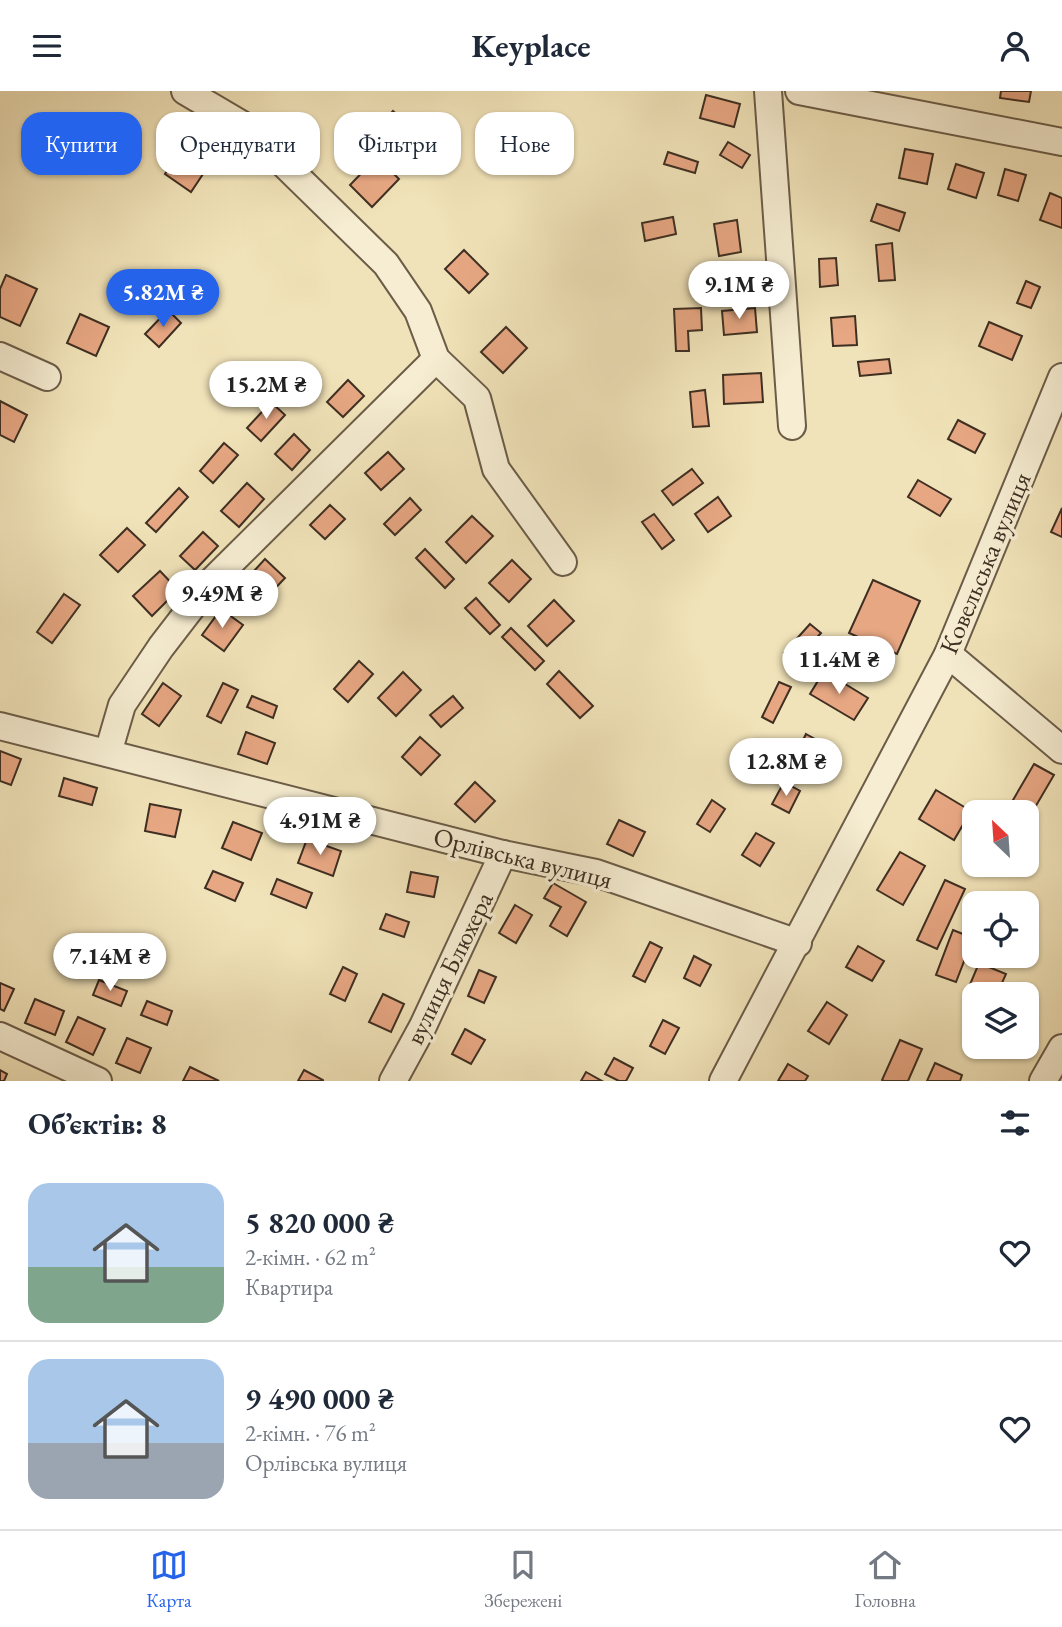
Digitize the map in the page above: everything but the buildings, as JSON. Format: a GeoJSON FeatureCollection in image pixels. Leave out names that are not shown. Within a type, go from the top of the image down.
{"type":"FeatureCollection","features":[{"type":"Feature","properties":{"kind":"street"},"geometry":{"type":"LineString","coordinates":[[185,91],[246,127],[386,264],[418,311],[436,359],[477,398],[496,469],[563,562]]}},
{"type":"Feature","properties":{"kind":"street"},"geometry":{"type":"LineString","coordinates":[[768,91],[792,426]]}},
{"type":"Feature","properties":{"kind":"street"},"geometry":{"type":"LineString","coordinates":[[799,91],[1062,142]]}},
{"type":"Feature","properties":{"kind":"street"},"geometry":{"type":"LineString","coordinates":[[0,356],[47,377]]}},
{"type":"Feature","properties":{"kind":"street"},"geometry":{"type":"LineString","coordinates":[[108,753],[122,705],[161,647],[211,582],[436,359]]}},
{"type":"Feature","properties":{"kind":"street","name":"Ковельська вулиця"},"geometry":{"type":"LineString","coordinates":[[723,1081],[948,654],[1062,377]]}},
{"type":"Feature","properties":{"kind":"street"},"geometry":{"type":"LineString","coordinates":[[948,654],[1062,750]]}},
{"type":"Feature","properties":{"kind":"street","name":"Орлівська вулиця"},"geometry":{"type":"LineString","coordinates":[[0,726],[503,854],[596,873],[798,943]]}},
{"type":"Feature","properties":{"kind":"street","name":"вулиця Блюхера"},"geometry":{"type":"LineString","coordinates":[[393,1081],[423,1026],[503,854]]}},
{"type":"Feature","properties":{"kind":"street"},"geometry":{"type":"LineString","coordinates":[[0,1036],[98,1081]]}}]}
